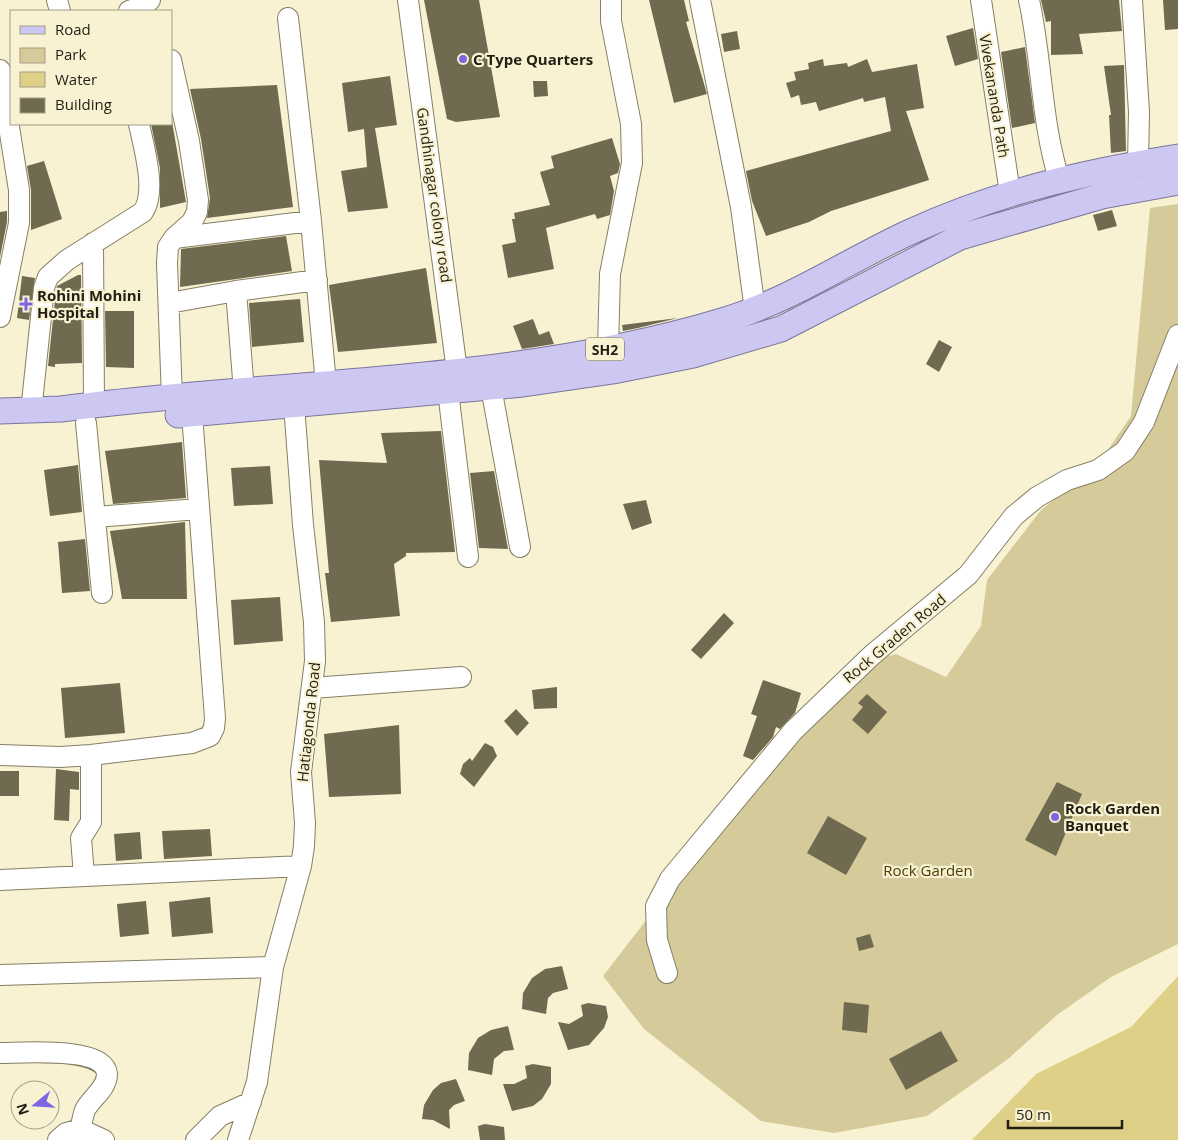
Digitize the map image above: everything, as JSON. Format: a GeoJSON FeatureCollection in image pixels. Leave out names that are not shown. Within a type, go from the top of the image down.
{"type":"FeatureCollection","features":[{"type":"Feature","properties":{"kind":"main road","name":"SH2"},"geometry":{"type":"LineString","coordinates":[[0,411],[90,414],[192,414],[293,396],[455,384],[722,322],[782,298],[909,232],[1010,193],[1059,179],[1178,158]]}},
{"type":"Feature","properties":{"kind":"main road","name":"SH2"},"geometry":{"type":"LineString","coordinates":[[0,427],[90,414],[172,398],[244,392],[293,396],[326,384],[455,384],[491,387],[613,371],[739,343],[781,329],[828,307],[960,237],[1102,196],[1178,182]]}},
{"type":"Feature","properties":{"kind":"street","name":"Gandhinagar colony road"},"geometry":{"type":"LineString","coordinates":[[408,0],[455,384],[468,557]]}},
{"type":"Feature","properties":{"kind":"street"},"geometry":{"type":"LineString","coordinates":[[608,348],[610,274],[632,163],[631,124],[611,21],[611,0]]}},
{"type":"Feature","properties":{"kind":"street"},"geometry":{"type":"LineString","coordinates":[[700,0],[741,207],[755,310]]}},
{"type":"Feature","properties":{"kind":"street","name":"Vivekananda Path"},"geometry":{"type":"LineString","coordinates":[[981,0],[1010,193]]}},
{"type":"Feature","properties":{"kind":"street"},"geometry":{"type":"LineString","coordinates":[[1029,0],[1040,64],[1046,128],[1050,150],[1059,179]]}},
{"type":"Feature","properties":{"kind":"street"},"geometry":{"type":"LineString","coordinates":[[1132,0],[1139,112],[1138,164]]}},
{"type":"Feature","properties":{"kind":"street"},"geometry":{"type":"LineString","coordinates":[[288,18],[311,221],[326,384]]}},
{"type":"Feature","properties":{"kind":"street"},"geometry":{"type":"LineString","coordinates":[[172,65],[189,142],[198,200],[197,212],[192,222],[174,238],[168,248],[172,398]]}},
{"type":"Feature","properties":{"kind":"street"},"geometry":{"type":"LineString","coordinates":[[0,70],[19,190],[19,223],[0,317]]}},
{"type":"Feature","properties":{"kind":"street"},"geometry":{"type":"LineString","coordinates":[[31,412],[44,288],[48,277],[67,260],[143,212],[147,206],[150,198],[150,185],[139,125]]}},
{"type":"Feature","properties":{"kind":"street"},"geometry":{"type":"LineString","coordinates":[[174,238],[311,221]]}},
{"type":"Feature","properties":{"kind":"street"},"geometry":{"type":"LineString","coordinates":[[93,243],[90,414],[95,516],[102,593]]}},
{"type":"Feature","properties":{"kind":"street"},"geometry":{"type":"LineString","coordinates":[[169,303],[236,291],[317,280]]}},
{"type":"Feature","properties":{"kind":"street"},"geometry":{"type":"LineString","coordinates":[[236,291],[244,392]]}},
{"type":"Feature","properties":{"kind":"street","name":"Rock Graden Road"},"geometry":{"type":"LineString","coordinates":[[667,973],[657,940],[656,906],[670,878],[792,730],[872,655],[968,575],[1014,516],[1037,497],[1067,480],[1098,470],[1125,451],[1144,422],[1178,336]]}},
{"type":"Feature","properties":{"kind":"street"},"geometry":{"type":"LineString","coordinates":[[491,387],[520,547]]}},
{"type":"Feature","properties":{"kind":"street","name":"Hatiagonda Road"},"geometry":{"type":"LineString","coordinates":[[238,1140],[257,1082],[273,968],[300,866],[305,823],[301,772],[315,661],[314,622],[303,525],[293,396]]}},
{"type":"Feature","properties":{"kind":"street"},"geometry":{"type":"LineString","coordinates":[[0,755],[60,757],[91,755],[202,741],[210,736],[214,728],[192,414]]}},
{"type":"Feature","properties":{"kind":"street"},"geometry":{"type":"LineString","coordinates":[[95,516],[199,509]]}},
{"type":"Feature","properties":{"kind":"street"},"geometry":{"type":"LineString","coordinates":[[312,688],[461,677]]}},
{"type":"Feature","properties":{"kind":"street"},"geometry":{"type":"LineString","coordinates":[[84,876],[81,838],[91,822],[91,755]]}},
{"type":"Feature","properties":{"kind":"street"},"geometry":{"type":"LineString","coordinates":[[0,880],[300,866]]}},
{"type":"Feature","properties":{"kind":"street"},"geometry":{"type":"LineString","coordinates":[[0,975],[273,968]]}},
{"type":"Feature","properties":{"kind":"street"},"geometry":{"type":"LineString","coordinates":[[0,1053],[82,1056],[96,1059],[104,1064],[107,1074],[104,1086],[85,1110],[80,1129]]}},
{"type":"Feature","properties":{"kind":"street"},"geometry":{"type":"LineString","coordinates":[[196,1140],[220,1116],[251,1102]]}},
{"type":"Feature","properties":{"kind":"street"},"geometry":{"type":"LineString","coordinates":[[58,1140],[66,1133],[80,1129],[104,1140]]}},
{"type":"Feature","properties":{"kind":"green space","name":"Rock Garden"},"geometry":{"type":"Polygon","coordinates":[[[1178,204],[1178,944],[1111,977],[1057,1015],[1008,1059],[927,1116],[834,1133],[761,1121],[644,1029],[603,976],[838,672],[896,654],[946,677],[981,626],[987,580],[1041,510],[1097,466],[1131,416],[1150,208],[1178,204]]]}},
{"type":"Feature","properties":{"kind":"water"},"geometry":{"type":"Polygon","coordinates":[[[1178,976],[1178,1140],[972,1140],[1036,1074],[1131,1027],[1178,976]]]}},
{"type":"Feature","properties":{"kind":"building","name":"C Type Quarters"},"geometry":{"type":"Polygon","coordinates":[[[424,0],[479,0],[500,117],[456,122],[447,119],[424,0]]]}},
{"type":"Feature","properties":{"kind":"building"},"geometry":{"type":"Polygon","coordinates":[[[649,0],[684,0],[689,21],[686,22],[707,94],[674,103],[649,0]]]}},
{"type":"Feature","properties":{"kind":"building"},"geometry":{"type":"Polygon","coordinates":[[[1041,0],[1119,0],[1122,31],[1079,34],[1083,54],[1051,55],[1051,21],[1046,22],[1041,0]]]}},
{"type":"Feature","properties":{"kind":"building"},"geometry":{"type":"Polygon","coordinates":[[[1163,0],[1178,0],[1178,29],[1165,30],[1163,0]]]}},
{"type":"Feature","properties":{"kind":"building"},"geometry":{"type":"Polygon","coordinates":[[[973,28],[978,59],[955,66],[946,36],[973,28]]]}},
{"type":"Feature","properties":{"kind":"building"},"geometry":{"type":"Polygon","coordinates":[[[737,31],[740,49],[724,52],[721,34],[737,31]]]}},
{"type":"Feature","properties":{"kind":"building"},"geometry":{"type":"Polygon","coordinates":[[[1025,47],[1035,123],[1012,128],[1001,52],[1025,47]]]}},
{"type":"Feature","properties":{"kind":"building"},"geometry":{"type":"Polygon","coordinates":[[[823,59],[824,66],[847,63],[848,67],[867,59],[872,72],[917,64],[924,108],[906,111],[929,180],[831,211],[809,222],[766,236],[752,201],[746,171],[891,131],[885,97],[864,102],[863,98],[819,111],[816,102],[801,105],[799,95],[791,98],[786,83],[796,80],[794,72],[809,69],[808,63],[823,59]]]}},
{"type":"Feature","properties":{"kind":"building"},"geometry":{"type":"Polygon","coordinates":[[[1124,65],[1126,151],[1111,153],[1109,115],[1111,115],[1104,66],[1124,65]]]}},
{"type":"Feature","properties":{"kind":"building"},"geometry":{"type":"Polygon","coordinates":[[[390,76],[397,125],[375,128],[388,208],[348,212],[341,171],[367,167],[364,129],[348,132],[342,83],[390,76]]]}},
{"type":"Feature","properties":{"kind":"building"},"geometry":{"type":"Polygon","coordinates":[[[533,81],[547,81],[548,96],[534,97],[533,81]]]}},
{"type":"Feature","properties":{"kind":"building"},"geometry":{"type":"Polygon","coordinates":[[[277,85],[293,207],[207,218],[210,198],[201,139],[190,89],[277,85]]]}},
{"type":"Feature","properties":{"kind":"building"},"geometry":{"type":"Polygon","coordinates":[[[172,122],[186,202],[160,208],[160,168],[151,125],[172,125],[172,122]]]}},
{"type":"Feature","properties":{"kind":"building"},"geometry":{"type":"Polygon","coordinates":[[[612,138],[620,164],[618,173],[610,176],[614,191],[610,215],[597,219],[595,214],[546,228],[554,269],[508,278],[502,245],[516,242],[512,219],[515,219],[514,213],[550,205],[540,172],[554,168],[551,156],[612,138]]]}},
{"type":"Feature","properties":{"kind":"building"},"geometry":{"type":"Polygon","coordinates":[[[44,161],[62,219],[31,230],[31,190],[27,166],[44,161]]]}},
{"type":"Feature","properties":{"kind":"building"},"geometry":{"type":"Polygon","coordinates":[[[1112,210],[1117,226],[1098,231],[1093,215],[1112,210]]]}},
{"type":"Feature","properties":{"kind":"building"},"geometry":{"type":"Polygon","coordinates":[[[7,211],[7,222],[0,257],[0,212],[7,211]]]}},
{"type":"Feature","properties":{"kind":"building"},"geometry":{"type":"Polygon","coordinates":[[[286,236],[292,271],[180,287],[181,249],[286,236]]]}},
{"type":"Feature","properties":{"kind":"building"},"geometry":{"type":"Polygon","coordinates":[[[426,268],[437,343],[338,352],[329,285],[426,268]]]}},
{"type":"Feature","properties":{"kind":"building"},"geometry":{"type":"Polygon","coordinates":[[[81,275],[82,363],[55,364],[55,367],[48,366],[57,286],[81,275]]]}},
{"type":"Feature","properties":{"kind":"building"},"geometry":{"type":"Polygon","coordinates":[[[22,276],[35,278],[29,320],[17,318],[22,276]]]}},
{"type":"Feature","properties":{"kind":"building"},"geometry":{"type":"Polygon","coordinates":[[[300,299],[304,342],[252,347],[249,303],[300,299]]]}},
{"type":"Feature","properties":{"kind":"building"},"geometry":{"type":"Polygon","coordinates":[[[105,311],[134,311],[134,368],[106,367],[105,311]]]}},
{"type":"Feature","properties":{"kind":"building"},"geometry":{"type":"Polygon","coordinates":[[[678,318],[638,328],[623,331],[622,325],[678,318]]]}},
{"type":"Feature","properties":{"kind":"building"},"geometry":{"type":"Polygon","coordinates":[[[533,319],[539,335],[549,331],[554,344],[522,349],[513,326],[533,319]]]}},
{"type":"Feature","properties":{"kind":"building"},"geometry":{"type":"Polygon","coordinates":[[[939,340],[952,347],[939,372],[926,364],[939,340]]]}},
{"type":"Feature","properties":{"kind":"building"},"geometry":{"type":"Polygon","coordinates":[[[441,431],[455,552],[406,553],[406,556],[394,564],[400,616],[331,622],[325,573],[329,573],[319,460],[387,463],[381,433],[441,431]]]}},
{"type":"Feature","properties":{"kind":"building"},"geometry":{"type":"Polygon","coordinates":[[[182,442],[186,498],[113,504],[105,451],[182,442]]]}},
{"type":"Feature","properties":{"kind":"building"},"geometry":{"type":"Polygon","coordinates":[[[78,465],[82,512],[50,516],[44,470],[78,465]]]}},
{"type":"Feature","properties":{"kind":"building"},"geometry":{"type":"Polygon","coordinates":[[[270,466],[273,504],[234,506],[231,468],[270,466]]]}},
{"type":"Feature","properties":{"kind":"building"},"geometry":{"type":"Polygon","coordinates":[[[494,471],[508,549],[479,548],[470,473],[494,471]]]}},
{"type":"Feature","properties":{"kind":"building"},"geometry":{"type":"Polygon","coordinates":[[[646,500],[652,523],[632,530],[623,504],[646,500]]]}},
{"type":"Feature","properties":{"kind":"building"},"geometry":{"type":"Polygon","coordinates":[[[185,522],[187,599],[122,599],[110,531],[185,522]]]}},
{"type":"Feature","properties":{"kind":"building"},"geometry":{"type":"Polygon","coordinates":[[[85,539],[90,591],[62,593],[58,542],[85,539]]]}},
{"type":"Feature","properties":{"kind":"building"},"geometry":{"type":"Polygon","coordinates":[[[280,597],[283,641],[234,645],[231,600],[280,597]]]}},
{"type":"Feature","properties":{"kind":"building"},"geometry":{"type":"Polygon","coordinates":[[[724,613],[734,623],[701,659],[691,650],[724,613]]]}},
{"type":"Feature","properties":{"kind":"building"},"geometry":{"type":"Polygon","coordinates":[[[763,680],[801,693],[795,713],[780,729],[776,727],[773,737],[753,760],[743,756],[757,716],[751,714],[763,680]]]}},
{"type":"Feature","properties":{"kind":"building"},"geometry":{"type":"Polygon","coordinates":[[[120,683],[125,733],[65,738],[61,688],[120,683]]]}},
{"type":"Feature","properties":{"kind":"building"},"geometry":{"type":"Polygon","coordinates":[[[557,687],[557,708],[534,709],[532,690],[557,687]]]}},
{"type":"Feature","properties":{"kind":"building"},"geometry":{"type":"Polygon","coordinates":[[[867,694],[887,712],[868,734],[852,720],[863,707],[858,703],[867,694]]]}},
{"type":"Feature","properties":{"kind":"building"},"geometry":{"type":"Polygon","coordinates":[[[516,709],[529,723],[517,736],[504,721],[516,709]]]}},
{"type":"Feature","properties":{"kind":"building"},"geometry":{"type":"Polygon","coordinates":[[[399,725],[401,794],[329,797],[324,734],[399,725]]]}},
{"type":"Feature","properties":{"kind":"building"},"geometry":{"type":"Polygon","coordinates":[[[485,743],[493,747],[497,756],[474,787],[460,774],[463,764],[470,758],[472,761],[485,743]]]}},
{"type":"Feature","properties":{"kind":"building"},"geometry":{"type":"Polygon","coordinates":[[[56,769],[79,772],[79,790],[70,789],[69,821],[54,820],[56,769]]]}},
{"type":"Feature","properties":{"kind":"building"},"geometry":{"type":"Polygon","coordinates":[[[0,771],[19,771],[19,796],[0,796],[0,771]]]}},
{"type":"Feature","properties":{"kind":"building","name":"Rock Garden Banquet"},"geometry":{"type":"Polygon","coordinates":[[[1057,782],[1082,794],[1056,856],[1025,840],[1057,782]]]}},
{"type":"Feature","properties":{"kind":"building"},"geometry":{"type":"Polygon","coordinates":[[[828,816],[867,838],[846,875],[807,853],[828,816]]]}},
{"type":"Feature","properties":{"kind":"building"},"geometry":{"type":"Polygon","coordinates":[[[210,829],[212,856],[164,859],[162,831],[210,829]]]}},
{"type":"Feature","properties":{"kind":"building"},"geometry":{"type":"Polygon","coordinates":[[[140,832],[142,859],[116,861],[114,834],[140,832]]]}},
{"type":"Feature","properties":{"kind":"building"},"geometry":{"type":"Polygon","coordinates":[[[210,897],[213,933],[172,937],[169,902],[210,897]]]}},
{"type":"Feature","properties":{"kind":"building"},"geometry":{"type":"Polygon","coordinates":[[[146,901],[149,934],[120,937],[117,904],[146,901]]]}},
{"type":"Feature","properties":{"kind":"building"},"geometry":{"type":"Polygon","coordinates":[[[870,934],[874,947],[859,951],[856,938],[870,934]]]}},
{"type":"Feature","properties":{"kind":"building"},"geometry":{"type":"Polygon","coordinates":[[[562,966],[568,989],[553,993],[548,998],[546,1014],[522,1009],[523,993],[532,978],[545,969],[562,966]]]}},
{"type":"Feature","properties":{"kind":"building"},"geometry":{"type":"Polygon","coordinates":[[[844,1002],[869,1005],[867,1033],[842,1030],[844,1002]]]}},
{"type":"Feature","properties":{"kind":"building"},"geometry":{"type":"Polygon","coordinates":[[[588,1003],[606,1006],[608,1017],[604,1028],[589,1045],[568,1050],[558,1022],[569,1024],[583,1016],[581,1005],[588,1003]]]}},
{"type":"Feature","properties":{"kind":"building"},"geometry":{"type":"Polygon","coordinates":[[[508,1026],[514,1050],[504,1051],[494,1059],[492,1075],[468,1070],[469,1053],[478,1038],[491,1030],[508,1026]]]}},
{"type":"Feature","properties":{"kind":"building"},"geometry":{"type":"Polygon","coordinates":[[[941,1031],[958,1061],[906,1090],[889,1059],[941,1031]]]}},
{"type":"Feature","properties":{"kind":"building"},"geometry":{"type":"Polygon","coordinates":[[[533,1064],[551,1067],[551,1084],[542,1099],[533,1106],[512,1111],[503,1084],[514,1084],[527,1078],[525,1066],[533,1064]]]}},
{"type":"Feature","properties":{"kind":"building"},"geometry":{"type":"Polygon","coordinates":[[[456,1079],[465,1101],[454,1105],[449,1110],[450,1129],[433,1120],[422,1119],[424,1105],[433,1090],[441,1083],[456,1079]]]}},
{"type":"Feature","properties":{"kind":"building"},"geometry":{"type":"Polygon","coordinates":[[[485,1124],[504,1127],[505,1140],[480,1140],[478,1126],[485,1124]]]}},
{"type":"Feature","properties":{"kind":"place","name":"C Type Quarters"},"geometry":{"type":"Point","coordinates":[463,59]}},
{"type":"Feature","properties":{"kind":"place","name":"Rohini Mohini Hospital"},"geometry":{"type":"Point","coordinates":[26,304]}},
{"type":"Feature","properties":{"kind":"place","name":"Rock Garden Banquet"},"geometry":{"type":"Point","coordinates":[1055,817]}}]}
